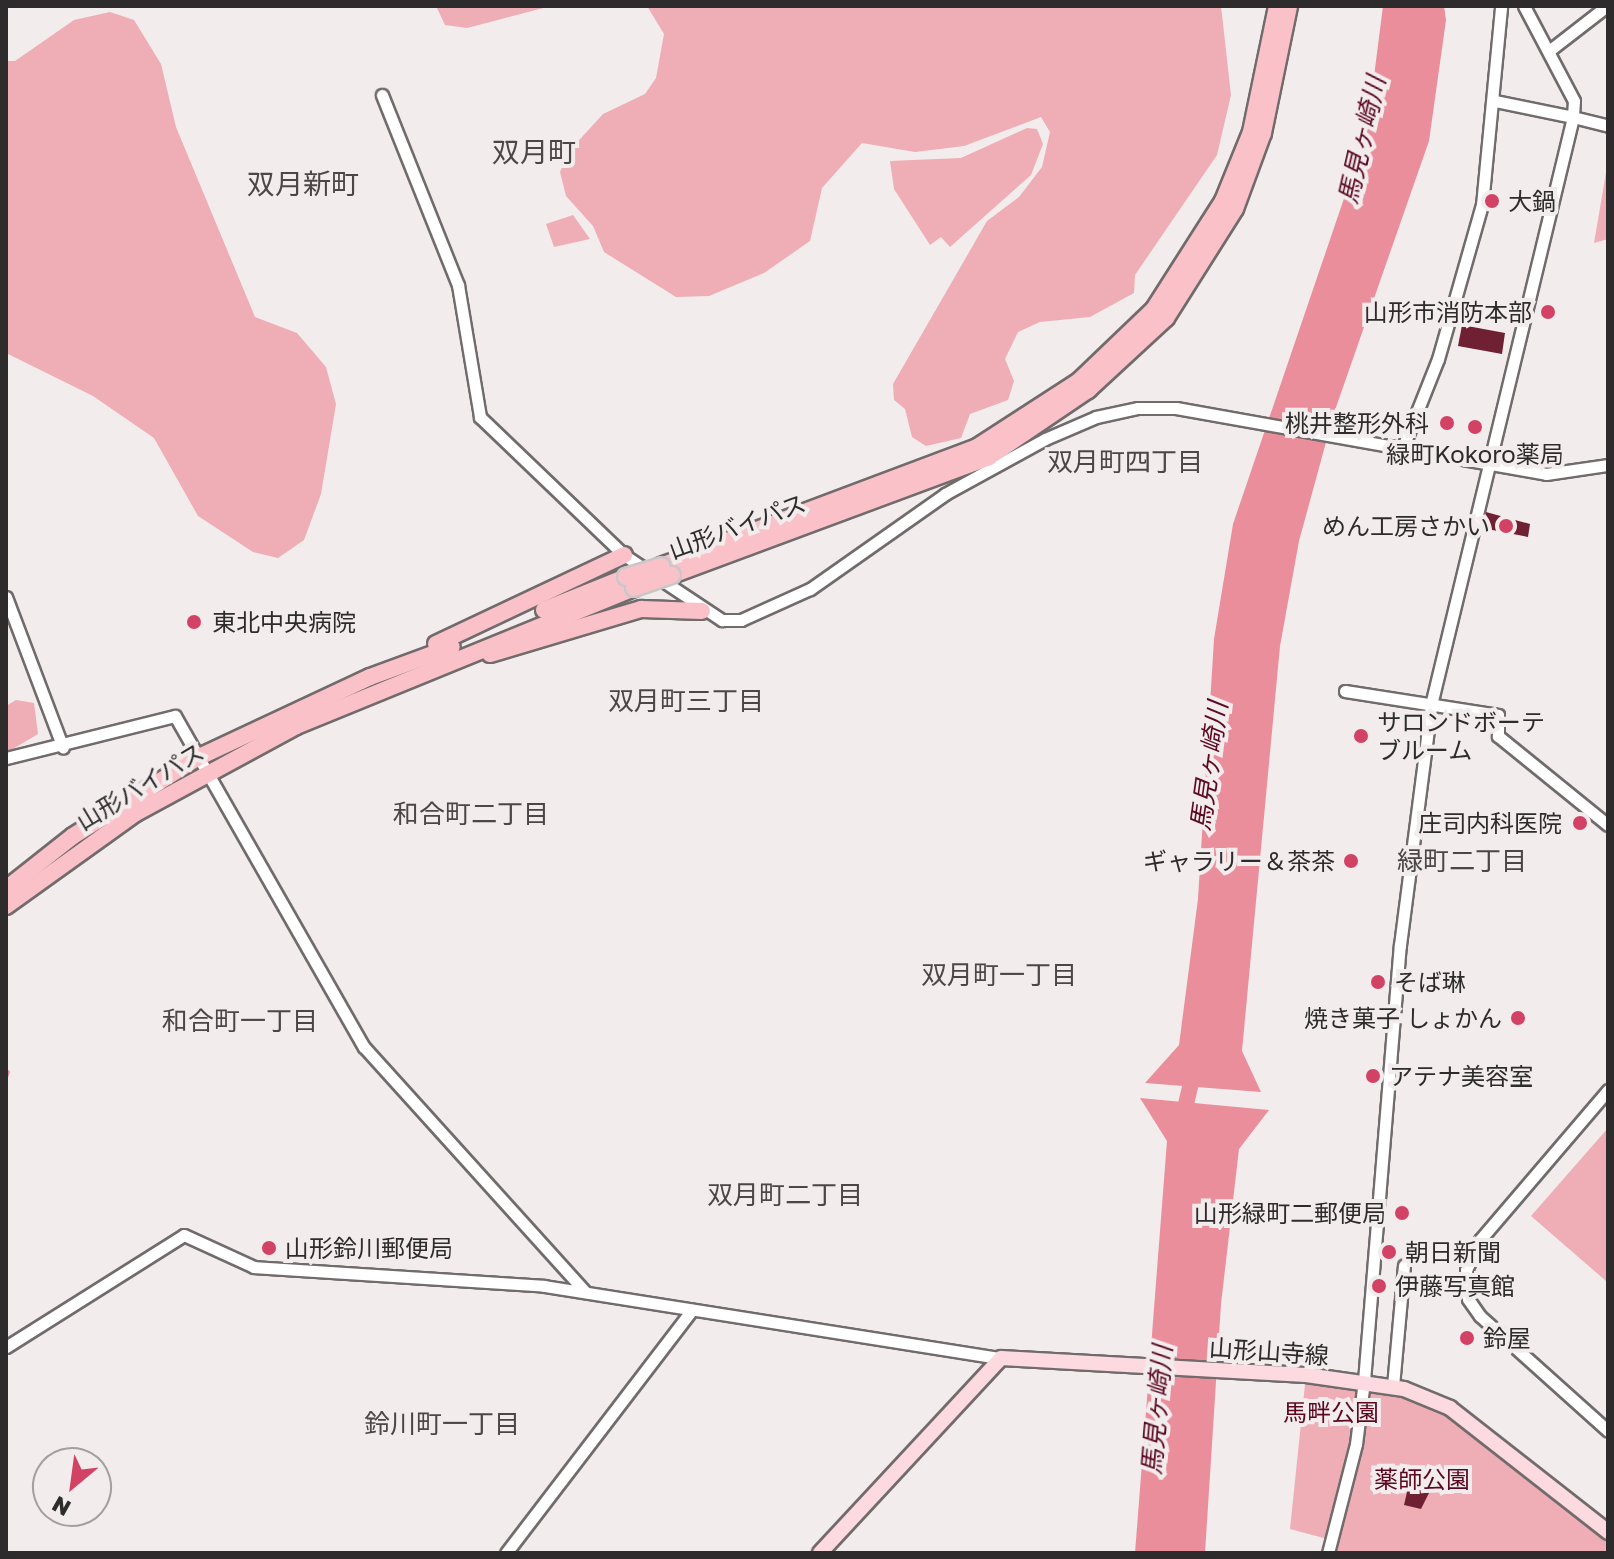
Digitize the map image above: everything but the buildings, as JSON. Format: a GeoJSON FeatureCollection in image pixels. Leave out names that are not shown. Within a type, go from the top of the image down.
{"type":"FeatureCollection","features":[{"type":"Feature","properties":{"kind":"highway","name":"山形バイパス"},"geometry":{"type":"LineString","coordinates":[[667,570],[977,447],[1079,381],[1154,309],[1223,201],[1251,132],[1277,6]]}},
{"type":"Feature","properties":{"kind":"highway","name":"山形バイパス"},"geometry":{"type":"LineString","coordinates":[[6,889],[73,836],[201,766],[374,682],[630,583],[989,457],[1088,390],[1166,318],[1235,209],[1263,133],[1289,6]]}},
{"type":"Feature","properties":{"kind":"highway"},"geometry":{"type":"LineString","coordinates":[[374,682],[624,555]]}},
{"type":"Feature","properties":{"kind":"highway"},"geometry":{"type":"LineString","coordinates":[[374,682],[641,609],[702,611]]}},
{"type":"Feature","properties":{"kind":"highway","name":"山形バイパス"},"geometry":{"type":"LineString","coordinates":[[6,906],[70,857],[201,766]]}},
{"type":"Feature","properties":{"kind":"main road","name":"山形山寺線"},"geometry":{"type":"LineString","coordinates":[[1001,1358],[1070,1359],[1306,1375],[1393,1386],[1450,1408],[1608,1532]]}},
{"type":"Feature","properties":{"kind":"main road"},"geometry":{"type":"LineString","coordinates":[[820,1553],[1001,1358]]}},
{"type":"Feature","properties":{"kind":"street"},"geometry":{"type":"LineString","coordinates":[[1401,452],[1438,359],[1482,205],[1495,101],[1501,6]]}},
{"type":"Feature","properties":{"kind":"street"},"geometry":{"type":"LineString","coordinates":[[1550,50],[1607,6]]}},
{"type":"Feature","properties":{"kind":"street"},"geometry":{"type":"LineString","coordinates":[[1328,1553],[1356,1444],[1364,1381],[1400,945],[1431,705],[1485,466],[1573,117],[1574,101],[1550,50],[1524,7]]}},
{"type":"Feature","properties":{"kind":"street"},"geometry":{"type":"LineString","coordinates":[[382,95],[458,285],[480,417],[624,555],[702,611],[741,620],[765,611],[846,567],[958,487],[1096,417],[1138,408],[1211,414],[1386,446],[1401,452],[1546,474],[1608,465]]}},
{"type":"Feature","properties":{"kind":"street"},"geometry":{"type":"LineString","coordinates":[[1495,101],[1608,126]]}},
{"type":"Feature","properties":{"kind":"street"},"geometry":{"type":"LineString","coordinates":[[6,597],[63,748]]}},
{"type":"Feature","properties":{"kind":"street"},"geometry":{"type":"LineString","coordinates":[[1345,691],[1498,715],[1498,736],[1608,825]]}},
{"type":"Feature","properties":{"kind":"street"},"geometry":{"type":"LineString","coordinates":[[6,758],[63,748],[175,716],[364,1047],[585,1292]]}},
{"type":"Feature","properties":{"kind":"street"},"geometry":{"type":"LineString","coordinates":[[1608,1090],[1480,1240],[1466,1284],[1480,1316],[1608,1431]]}},
{"type":"Feature","properties":{"kind":"street"},"geometry":{"type":"LineString","coordinates":[[6,1347],[184,1235],[254,1267],[585,1292],[1001,1358]]}},
{"type":"Feature","properties":{"kind":"street"},"geometry":{"type":"LineString","coordinates":[[1393,1386],[1404,1265]]}},
{"type":"Feature","properties":{"kind":"street"},"geometry":{"type":"LineString","coordinates":[[506,1553],[692,1310]]}},
{"type":"Feature","properties":{"kind":"green space"},"geometry":{"type":"Polygon","coordinates":[[[436,6],[551,6],[467,28],[445,25],[436,6]]]}},
{"type":"Feature","properties":{"kind":"green space"},"geometry":{"type":"Polygon","coordinates":[[[647,6],[1221,6],[1231,95],[1217,155],[1135,275],[1134,293],[1090,317],[1040,322],[1018,332],[1005,359],[1014,381],[1008,400],[970,414],[961,438],[926,446],[912,437],[905,409],[894,400],[893,384],[987,221],[1019,197],[1042,167],[1050,132],[1041,117],[964,146],[915,152],[862,143],[822,188],[810,241],[764,273],[709,296],[676,297],[604,252],[593,226],[566,196],[560,172],[570,150],[603,114],[645,94],[656,78],[664,34],[647,6]]]}},
{"type":"Feature","properties":{"kind":"green space"},"geometry":{"type":"Polygon","coordinates":[[[110,12],[134,20],[161,64],[176,127],[255,317],[297,333],[326,367],[336,404],[321,494],[304,540],[278,558],[253,552],[198,516],[154,438],[93,396],[6,353],[6,61],[15,61],[74,20],[110,12]]]}},
{"type":"Feature","properties":{"kind":"green space"},"geometry":{"type":"Polygon","coordinates":[[[1027,128],[1037,129],[1043,144],[1031,175],[950,247],[941,237],[930,245],[894,189],[890,161],[961,158],[1027,128]]]}},
{"type":"Feature","properties":{"kind":"green space"},"geometry":{"type":"Polygon","coordinates":[[[1608,161],[1608,239],[1594,243],[1608,161]]]}},
{"type":"Feature","properties":{"kind":"green space"},"geometry":{"type":"Polygon","coordinates":[[[573,215],[590,239],[554,247],[546,224],[573,215]]]}},
{"type":"Feature","properties":{"kind":"green space"},"geometry":{"type":"Polygon","coordinates":[[[16,700],[34,703],[38,734],[6,753],[6,706],[16,700]]]}},
{"type":"Feature","properties":{"kind":"green space"},"geometry":{"type":"Polygon","coordinates":[[[1608,1128],[1608,1279],[1606,1281],[1531,1216],[1608,1128]]]}},
{"type":"Feature","properties":{"kind":"green space","name":"薬師公園"},"geometry":{"type":"Polygon","coordinates":[[[1306,1375],[1426,1396],[1608,1532],[1606,1553],[1330,1553],[1331,1540],[1290,1529],[1306,1375]]]}},
{"type":"Feature","properties":{"kind":"water"},"geometry":{"type":"Polygon","coordinates":[[[1383,6],[1444,6],[1446,20],[1429,141],[1334,413],[1299,541],[1280,646],[1242,1051],[1261,1092],[1145,1083],[1179,1045],[1198,899],[1214,639],[1233,524],[1367,131],[1383,6]]]}},
{"type":"Feature","properties":{"kind":"water"},"geometry":{"type":"Polygon","coordinates":[[[1140,1098],[1269,1110],[1239,1149],[1221,1304],[1205,1553],[1135,1553],[1167,1141],[1140,1098]]]}},
{"type":"Feature","properties":{"kind":"waterway","name":"馬見ヶ崎川"},"geometry":{"type":"LineString","coordinates":[[1182,1121],[1195,1066]]}},
{"type":"Feature","properties":{"kind":"waterway"},"geometry":{"type":"LineString","coordinates":[[6,1077],[8,1071]]}},
{"type":"Feature","properties":{"kind":"place","name":"大鍋"},"geometry":{"type":"Point","coordinates":[1492,201]}},
{"type":"Feature","properties":{"kind":"place","name":"山形市消防本部"},"geometry":{"type":"Point","coordinates":[1548,312]}},
{"type":"Feature","properties":{"kind":"place","name":"桃井整形外科"},"geometry":{"type":"Point","coordinates":[1447,423]}},
{"type":"Feature","properties":{"kind":"place","name":"緑町Kokoro薬局"},"geometry":{"type":"Point","coordinates":[1475,427]}},
{"type":"Feature","properties":{"kind":"place","name":"めん工房さかい"},"geometry":{"type":"Point","coordinates":[1506,526]}},
{"type":"Feature","properties":{"kind":"place","name":"東北中央病院"},"geometry":{"type":"Point","coordinates":[194,622]}},
{"type":"Feature","properties":{"kind":"place","name":"サロンドボーテ ブルーム"},"geometry":{"type":"Point","coordinates":[1361,736]}},
{"type":"Feature","properties":{"kind":"place","name":"庄司内科医院"},"geometry":{"type":"Point","coordinates":[1580,823]}},
{"type":"Feature","properties":{"kind":"place","name":"ギャラリー＆茶茶"},"geometry":{"type":"Point","coordinates":[1351,861]}},
{"type":"Feature","properties":{"kind":"place","name":"そば琳"},"geometry":{"type":"Point","coordinates":[1378,982]}},
{"type":"Feature","properties":{"kind":"place","name":"焼き菓子 しょかん"},"geometry":{"type":"Point","coordinates":[1518,1018]}},
{"type":"Feature","properties":{"kind":"place","name":"アテナ美容室"},"geometry":{"type":"Point","coordinates":[1373,1076]}},
{"type":"Feature","properties":{"kind":"place","name":"山形緑町二郵便局"},"geometry":{"type":"Point","coordinates":[1402,1213]}},
{"type":"Feature","properties":{"kind":"place","name":"山形鈴川郵便局"},"geometry":{"type":"Point","coordinates":[269,1248]}},
{"type":"Feature","properties":{"kind":"place","name":"朝日新聞"},"geometry":{"type":"Point","coordinates":[1389,1252]}},
{"type":"Feature","properties":{"kind":"place","name":"伊藤写真館"},"geometry":{"type":"Point","coordinates":[1379,1286]}},
{"type":"Feature","properties":{"kind":"place","name":"鈴屋"},"geometry":{"type":"Point","coordinates":[1467,1338]}},
{"type":"Feature","properties":{"kind":"district","name":"双月町"},"geometry":{"type":"Point","coordinates":[534,152]}},
{"type":"Feature","properties":{"kind":"district","name":"双月新町"},"geometry":{"type":"Point","coordinates":[303,184]}},
{"type":"Feature","properties":{"kind":"district","name":"双月町四丁目"},"geometry":{"type":"Point","coordinates":[1125,462]}},
{"type":"Feature","properties":{"kind":"district","name":"双月町三丁目"},"geometry":{"type":"Point","coordinates":[686,701]}},
{"type":"Feature","properties":{"kind":"district","name":"和合町二丁目"},"geometry":{"type":"Point","coordinates":[471,814]}},
{"type":"Feature","properties":{"kind":"district","name":"緑町二丁目"},"geometry":{"type":"Point","coordinates":[1462,861]}},
{"type":"Feature","properties":{"kind":"district","name":"双月町一丁目"},"geometry":{"type":"Point","coordinates":[999,975]}},
{"type":"Feature","properties":{"kind":"district","name":"和合町一丁目"},"geometry":{"type":"Point","coordinates":[240,1021]}},
{"type":"Feature","properties":{"kind":"district","name":"双月町二丁目"},"geometry":{"type":"Point","coordinates":[785,1195]}},
{"type":"Feature","properties":{"kind":"district","name":"鈴川町一丁目"},"geometry":{"type":"Point","coordinates":[442,1424]}},
{"type":"Feature","properties":{"kind":"park label","name":"馬畔公園"},"geometry":{"type":"Point","coordinates":[1331,1412]}}]}
